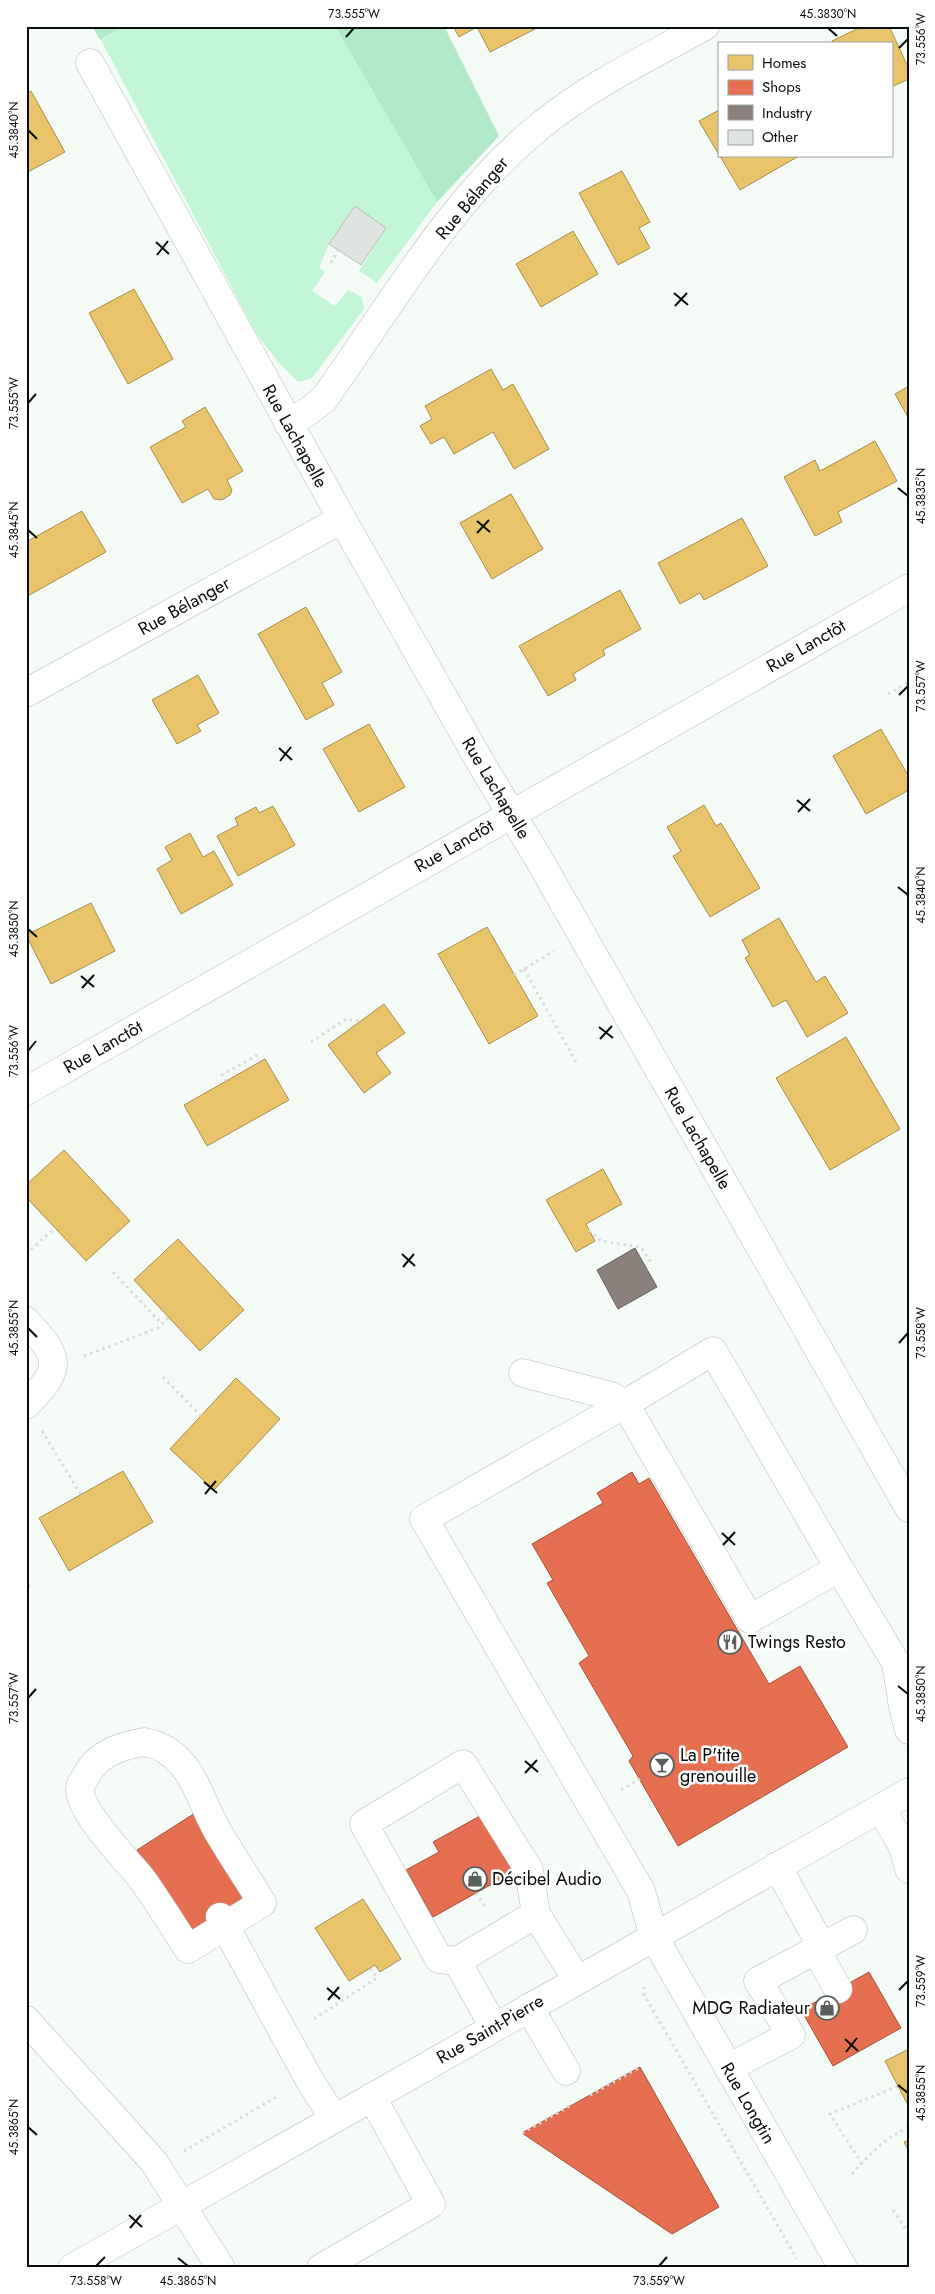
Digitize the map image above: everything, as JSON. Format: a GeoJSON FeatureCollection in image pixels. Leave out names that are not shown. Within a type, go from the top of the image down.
{"type":"FeatureCollection","features":[{"type":"Feature","properties":{"kind":"street","name":"Rue Bélanger"},"geometry":{"type":"LineString","coordinates":[[288,423],[309,411],[324,399],[453,215],[512,151],[540,126],[571,104],[705,26]]}},
{"type":"Feature","properties":{"kind":"street","name":"Rue Lachapelle"},"geometry":{"type":"LineString","coordinates":[[90,63],[342,519],[909,1508]]}},
{"type":"Feature","properties":{"kind":"street","name":"Rue Bélanger"},"geometry":{"type":"LineString","coordinates":[[26,694],[342,519]]}},
{"type":"Feature","properties":{"kind":"street","name":"Rue Lanctôt"},"geometry":{"type":"LineString","coordinates":[[26,1090],[909,588]]}},
{"type":"Feature","properties":{"kind":"street"},"geometry":{"type":"LineString","coordinates":[[26,1321],[53,1354],[54,1367],[51,1376],[26,1405]]}},
{"type":"Feature","properties":{"kind":"street"},"geometry":{"type":"LineString","coordinates":[[625,1404],[713,1351],[896,1662],[903,1707],[909,1730]]}},
{"type":"Feature","properties":{"kind":"street"},"geometry":{"type":"LineString","coordinates":[[523,1372],[611,1396],[625,1404],[750,1619],[839,1568]]}},
{"type":"Feature","properties":{"kind":"street","name":"Rue Longtin"},"geometry":{"type":"LineString","coordinates":[[625,1404],[424,1519],[641,1890],[654,1937],[843,2268]]}},
{"type":"Feature","properties":{"kind":"street"},"geometry":{"type":"LineString","coordinates":[[144,1742],[157,1745],[177,1758],[196,1783],[217,1830],[262,1903],[223,1921],[188,1949],[142,1880],[94,1821],[81,1797],[80,1787],[95,1762],[113,1751],[128,1745],[144,1742]]}},
{"type":"Feature","properties":{"kind":"street"},"geometry":{"type":"LineString","coordinates":[[536,1914],[456,1961],[439,1959],[364,1824],[463,1764],[529,1870],[536,1914],[577,1980]]}},
{"type":"Feature","properties":{"kind":"street","name":"Rue Saint-Pierre"},"geometry":{"type":"LineString","coordinates":[[72,2268],[909,1792]]}},
{"type":"Feature","properties":{"kind":"street"},"geometry":{"type":"LineString","coordinates":[[881,1808],[903,1848],[909,1869]]}},
{"type":"Feature","properties":{"kind":"street"},"geometry":{"type":"LineString","coordinates":[[777,1866],[831,1942],[846,1985]]}},
{"type":"Feature","properties":{"kind":"street"},"geometry":{"type":"LineString","coordinates":[[223,1921],[286,2037],[334,2119]]}},
{"type":"Feature","properties":{"kind":"street"},"geometry":{"type":"LineString","coordinates":[[728,2068],[791,2034],[758,1981],[831,1942]]}},
{"type":"Feature","properties":{"kind":"street"},"geometry":{"type":"LineString","coordinates":[[456,1961],[494,2027]]}},
{"type":"Feature","properties":{"kind":"street"},"geometry":{"type":"LineString","coordinates":[[529,2007],[566,2071]]}},
{"type":"Feature","properties":{"kind":"street"},"geometry":{"type":"LineString","coordinates":[[26,2020],[157,2166],[221,2268]]}},
{"type":"Feature","properties":{"kind":"street"},"geometry":{"type":"LineString","coordinates":[[321,2268],[431,2204],[372,2097]]}},
{"type":"Feature","properties":{"kind":"path"},"geometry":{"type":"LineString","coordinates":[[331,263],[338,250]]}},
{"type":"Feature","properties":{"kind":"path"},"geometry":{"type":"LineString","coordinates":[[888,694],[909,682]]}},
{"type":"Feature","properties":{"kind":"path"},"geometry":{"type":"LineString","coordinates":[[514,975],[582,935]]}},
{"type":"Feature","properties":{"kind":"path"},"geometry":{"type":"LineString","coordinates":[[524,969],[576,1062]]}},
{"type":"Feature","properties":{"kind":"path"},"geometry":{"type":"LineString","coordinates":[[311,1042],[346,1019],[360,1021]]}},
{"type":"Feature","properties":{"kind":"path"},"geometry":{"type":"LineString","coordinates":[[226,1081],[222,1075],[261,1053]]}},
{"type":"Feature","properties":{"kind":"path"},"geometry":{"type":"LineString","coordinates":[[26,1254],[55,1228]]}},
{"type":"Feature","properties":{"kind":"path"},"geometry":{"type":"LineString","coordinates":[[589,1230],[601,1241],[641,1247],[652,1264]]}},
{"type":"Feature","properties":{"kind":"path"},"geometry":{"type":"LineString","coordinates":[[113,1272],[162,1324]]}},
{"type":"Feature","properties":{"kind":"path"},"geometry":{"type":"LineString","coordinates":[[54,1367],[158,1328],[169,1317]]}},
{"type":"Feature","properties":{"kind":"path"},"geometry":{"type":"LineString","coordinates":[[162,1377],[201,1416]]}},
{"type":"Feature","properties":{"kind":"path"},"geometry":{"type":"LineString","coordinates":[[41,1430],[81,1494]]}},
{"type":"Feature","properties":{"kind":"path"},"geometry":{"type":"LineString","coordinates":[[286,2037],[377,1978],[370,1968]]}},
{"type":"Feature","properties":{"kind":"path","name":"Rue Longtin"},"geometry":{"type":"LineString","coordinates":[[652,2010],[794,2253]]}},
{"type":"Feature","properties":{"kind":"path"},"geometry":{"type":"LineString","coordinates":[[862,2164],[830,2114],[898,2086]]}},
{"type":"Feature","properties":{"kind":"path"},"geometry":{"type":"LineString","coordinates":[[157,2166],[278,2096]]}},
{"type":"Feature","properties":{"kind":"path"},"geometry":{"type":"LineString","coordinates":[[852,2174],[873,2151],[895,2134],[909,2127]]}},
{"type":"Feature","properties":{"kind":"path"},"geometry":{"type":"LineString","coordinates":[[893,2210],[907,2228],[909,2234]]}},
{"type":"Feature","properties":{"kind":"green space"},"geometry":{"type":"Polygon","coordinates":[[[92,26],[124,26],[100,40],[92,26]]]}},
{"type":"Feature","properties":{"kind":"green space"},"geometry":{"type":"Polygon","coordinates":[[[124,26],[335,26],[437,202],[377,283],[359,271],[386,228],[354,207],[329,244],[319,268],[325,272],[312,291],[335,306],[348,290],[362,297],[364,309],[312,378],[298,382],[277,361],[256,333],[101,40],[124,26]]]}},
{"type":"Feature","properties":{"kind":"green space"},"geometry":{"type":"Polygon","coordinates":[[[335,26],[444,26],[499,136],[437,202],[335,26]]]}},
{"type":"Feature","properties":{"kind":"building: Homes"},"geometry":{"type":"Polygon","coordinates":[[[453,26],[541,26],[490,52],[477,27],[459,37],[453,26]]]}},
{"type":"Feature","properties":{"kind":"building: Homes"},"geometry":{"type":"Polygon","coordinates":[[[863,26],[889,26],[909,69],[909,79],[892,87],[892,42],[832,41],[863,26]]]}},
{"type":"Feature","properties":{"kind":"building: Homes"},"geometry":{"type":"Polygon","coordinates":[[[31,91],[65,152],[26,173],[26,94],[31,91]]]}},
{"type":"Feature","properties":{"kind":"building: Homes"},"geometry":{"type":"Polygon","coordinates":[[[718,111],[718,153],[699,121],[718,111]]]}},
{"type":"Feature","properties":{"kind":"building: Homes"},"geometry":{"type":"Polygon","coordinates":[[[721,158],[796,158],[740,190],[721,158]]]}},
{"type":"Feature","properties":{"kind":"building: Homes"},"geometry":{"type":"Polygon","coordinates":[[[622,171],[650,222],[639,228],[650,248],[618,265],[579,193],[622,171]]]}},
{"type":"Feature","properties":{"kind":"building: Homes"},"geometry":{"type":"Polygon","coordinates":[[[573,231],[598,274],[541,307],[516,264],[573,231]]]}},
{"type":"Feature","properties":{"kind":"building: Homes"},"geometry":{"type":"Polygon","coordinates":[[[134,289],[173,359],[128,384],[89,313],[134,289]]]}},
{"type":"Feature","properties":{"kind":"building: Homes"},"geometry":{"type":"Polygon","coordinates":[[[491,369],[503,390],[513,384],[549,449],[514,469],[493,432],[454,454],[444,437],[431,444],[420,426],[432,419],[425,406],[491,369]]]}},
{"type":"Feature","properties":{"kind":"building: Homes"},"geometry":{"type":"Polygon","coordinates":[[[909,386],[909,419],[895,394],[909,386]]]}},
{"type":"Feature","properties":{"kind":"building: Homes"},"geometry":{"type":"Polygon","coordinates":[[[205,407],[243,471],[227,480],[232,490],[230,495],[222,500],[214,499],[208,489],[182,503],[150,447],[186,427],[182,421],[205,407]]]}},
{"type":"Feature","properties":{"kind":"building: Homes"},"geometry":{"type":"Polygon","coordinates":[[[875,441],[897,481],[838,512],[842,522],[815,536],[784,477],[815,460],[820,471],[875,441]]]}},
{"type":"Feature","properties":{"kind":"building: Homes"},"geometry":{"type":"Polygon","coordinates":[[[511,494],[543,549],[492,579],[460,523],[511,494]]]}},
{"type":"Feature","properties":{"kind":"building: Homes"},"geometry":{"type":"Polygon","coordinates":[[[82,511],[106,552],[26,597],[26,542],[82,511]]]}},
{"type":"Feature","properties":{"kind":"building: Homes"},"geometry":{"type":"Polygon","coordinates":[[[742,518],[768,566],[704,600],[700,593],[680,604],[658,563],[742,518]]]}},
{"type":"Feature","properties":{"kind":"building: Homes"},"geometry":{"type":"Polygon","coordinates":[[[620,590],[641,629],[603,650],[605,655],[573,674],[576,680],[548,696],[519,646],[620,590]]]}},
{"type":"Feature","properties":{"kind":"building: Homes"},"geometry":{"type":"Polygon","coordinates":[[[306,607],[342,672],[322,683],[334,705],[306,720],[258,634],[306,607]]]}},
{"type":"Feature","properties":{"kind":"building: Homes"},"geometry":{"type":"Polygon","coordinates":[[[198,675],[219,713],[197,725],[201,731],[177,744],[152,700],[198,675]]]}},
{"type":"Feature","properties":{"kind":"building: Homes"},"geometry":{"type":"Polygon","coordinates":[[[369,724],[405,787],[359,812],[323,749],[369,724]]]}},
{"type":"Feature","properties":{"kind":"building: Homes"},"geometry":{"type":"Polygon","coordinates":[[[881,729],[909,777],[909,790],[866,814],[833,756],[881,729]]]}},
{"type":"Feature","properties":{"kind":"building: Homes"},"geometry":{"type":"Polygon","coordinates":[[[704,805],[716,826],[721,823],[760,888],[710,917],[673,856],[681,851],[667,827],[704,805]]]}},
{"type":"Feature","properties":{"kind":"building: Homes"},"geometry":{"type":"Polygon","coordinates":[[[273,806],[295,845],[238,876],[217,836],[238,825],[235,818],[256,807],[259,813],[273,806]]]}},
{"type":"Feature","properties":{"kind":"building: Homes"},"geometry":{"type":"Polygon","coordinates":[[[190,833],[203,857],[214,851],[233,885],[181,914],[157,869],[172,860],[165,847],[190,833]]]}},
{"type":"Feature","properties":{"kind":"building: Homes"},"geometry":{"type":"Polygon","coordinates":[[[91,903],[115,951],[51,984],[26,935],[91,903]]]}},
{"type":"Feature","properties":{"kind":"building: Homes"},"geometry":{"type":"Polygon","coordinates":[[[779,918],[816,982],[825,976],[848,1013],[807,1037],[786,1000],[773,1007],[745,958],[750,955],[742,940],[779,918]]]}},
{"type":"Feature","properties":{"kind":"building: Homes"},"geometry":{"type":"Polygon","coordinates":[[[487,927],[538,1016],[489,1044],[438,954],[487,927]]]}},
{"type":"Feature","properties":{"kind":"building: Homes"},"geometry":{"type":"Polygon","coordinates":[[[384,1004],[405,1033],[376,1053],[391,1073],[364,1093],[328,1045],[384,1004]]]}},
{"type":"Feature","properties":{"kind":"building: Homes"},"geometry":{"type":"Polygon","coordinates":[[[846,1037],[900,1129],[830,1170],[776,1078],[846,1037]]]}},
{"type":"Feature","properties":{"kind":"building: Homes"},"geometry":{"type":"Polygon","coordinates":[[[265,1059],[289,1100],[207,1146],[184,1105],[265,1059]]]}},
{"type":"Feature","properties":{"kind":"building: Homes"},"geometry":{"type":"Polygon","coordinates":[[[64,1150],[130,1221],[86,1261],[26,1197],[26,1185],[64,1150]]]}},
{"type":"Feature","properties":{"kind":"building: Homes"},"geometry":{"type":"Polygon","coordinates":[[[603,1169],[622,1204],[586,1224],[595,1241],[576,1252],[546,1200],[603,1169]]]}},
{"type":"Feature","properties":{"kind":"building: Homes"},"geometry":{"type":"Polygon","coordinates":[[[178,1239],[244,1310],[200,1351],[134,1280],[178,1239]]]}},
{"type":"Feature","properties":{"kind":"building: Homes"},"geometry":{"type":"Polygon","coordinates":[[[236,1378],[280,1419],[214,1490],[170,1449],[236,1378]]]}},
{"type":"Feature","properties":{"kind":"building: Homes"},"geometry":{"type":"Polygon","coordinates":[[[123,1471],[153,1522],[69,1571],[39,1518],[123,1471]]]}},
{"type":"Feature","properties":{"kind":"building: Homes"},"geometry":{"type":"Polygon","coordinates":[[[26,1560],[29,1588],[26,1588],[26,1560]]]}},
{"type":"Feature","properties":{"kind":"building: Homes"},"geometry":{"type":"Polygon","coordinates":[[[363,1899],[401,1959],[380,1972],[375,1965],[349,1981],[315,1928],[363,1899]]]}},
{"type":"Feature","properties":{"kind":"building: Homes"},"geometry":{"type":"Polygon","coordinates":[[[909,2049],[909,2107],[885,2061],[909,2049]]]}},
{"type":"Feature","properties":{"kind":"building: Homes"},"geometry":{"type":"Polygon","coordinates":[[[909,2140],[909,2152],[904,2142],[909,2140]]]}},
{"type":"Feature","properties":{"kind":"building: Shops"},"geometry":{"type":"Polygon","coordinates":[[[632,1472],[639,1484],[649,1478],[769,1684],[800,1666],[848,1747],[678,1846],[629,1761],[633,1756],[579,1663],[589,1656],[547,1583],[553,1580],[532,1544],[603,1503],[597,1493],[632,1472]]]}},
{"type":"Feature","properties":{"kind":"building: Shops"},"geometry":{"type":"Polygon","coordinates":[[[487,1812],[519,1869],[433,1917],[406,1870],[439,1852],[433,1842],[487,1812]]]}},
{"type":"Feature","properties":{"kind":"building: Shops"},"geometry":{"type":"Polygon","coordinates":[[[195,1813],[250,1898],[191,1935],[137,1850],[195,1813]]]}},
{"type":"Feature","properties":{"kind":"building: Shops"},"geometry":{"type":"Polygon","coordinates":[[[869,1972],[901,2028],[833,2066],[801,2010],[869,1972]]]}},
{"type":"Feature","properties":{"kind":"building: Shops"},"geometry":{"type":"Polygon","coordinates":[[[640,2067],[719,2207],[672,2234],[522,2133],[640,2067]]]}},
{"type":"Feature","properties":{"kind":"building: Industry"},"geometry":{"type":"Polygon","coordinates":[[[635,1248],[657,1287],[618,1309],[597,1270],[635,1248]]]}},
{"type":"Feature","properties":{"kind":"building: Other"},"geometry":{"type":"Polygon","coordinates":[[[355,206],[386,228],[361,265],[329,244],[355,206]]]}},
{"type":"Feature","properties":{"kind":"place","name":"Twings Resto"},"geometry":{"type":"Point","coordinates":[730,1642]}},
{"type":"Feature","properties":{"kind":"place","name":"La P'tite grenouille"},"geometry":{"type":"Point","coordinates":[662,1765]}},
{"type":"Feature","properties":{"kind":"place","name":"Décibel Audio"},"geometry":{"type":"Point","coordinates":[475,1879]}},
{"type":"Feature","properties":{"kind":"place","name":"MDG Radiateur"},"geometry":{"type":"Point","coordinates":[827,2008]}}]}
